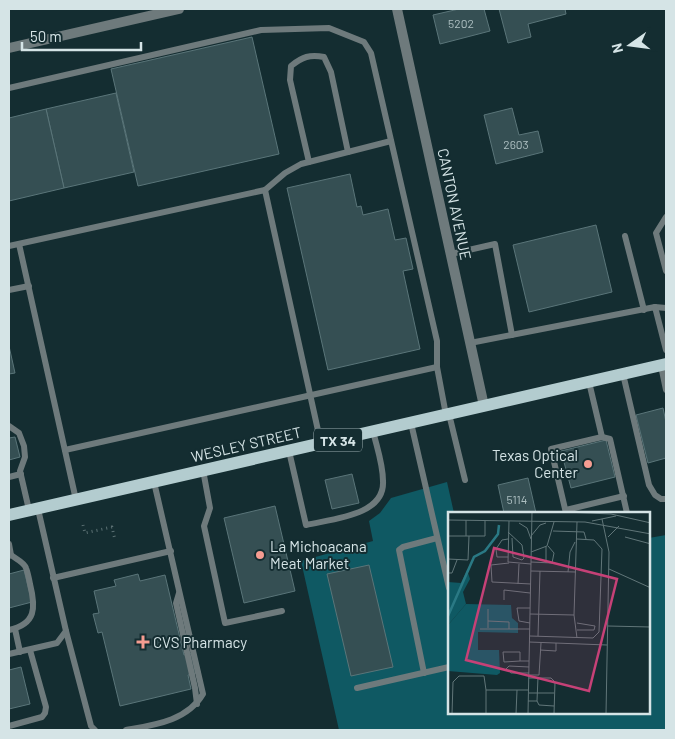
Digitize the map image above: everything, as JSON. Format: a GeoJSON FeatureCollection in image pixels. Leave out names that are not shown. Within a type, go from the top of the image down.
{"type":"FeatureCollection","features":[{"type":"Feature","properties":{"kind":"main road","name":"WESLEY STREET"},"geometry":{"type":"LineString","coordinates":[[9,515],[663,365]]}},
{"type":"Feature","properties":{"kind":"street"},"geometry":{"type":"LineString","coordinates":[[9,48],[179,9]]}},
{"type":"Feature","properties":{"kind":"street","name":"CANTON AVENUE"},"geometry":{"type":"LineString","coordinates":[[397,9],[484,406]]}},
{"type":"Feature","properties":{"kind":"lane"},"geometry":{"type":"LineString","coordinates":[[9,88],[261,30],[329,28],[364,42],[371,53],[437,340],[437,367],[465,480]]}},
{"type":"Feature","properties":{"kind":"lane"},"geometry":{"type":"LineString","coordinates":[[309,162],[290,80],[292,66],[301,58],[314,55],[324,57],[331,72],[348,152]]}},
{"type":"Feature","properties":{"kind":"lane"},"geometry":{"type":"LineString","coordinates":[[9,246],[265,190],[285,173],[309,162],[391,141]]}},
{"type":"Feature","properties":{"kind":"lane"},"geometry":{"type":"LineString","coordinates":[[265,190],[321,444]]}},
{"type":"Feature","properties":{"kind":"lane"},"geometry":{"type":"LineString","coordinates":[[666,217],[656,233],[666,271]]}},
{"type":"Feature","properties":{"kind":"lane"},"geometry":{"type":"LineString","coordinates":[[625,236],[644,310]]}},
{"type":"Feature","properties":{"kind":"lane"},"geometry":{"type":"LineString","coordinates":[[19,244],[76,500]]}},
{"type":"Feature","properties":{"kind":"lane"},"geometry":{"type":"LineString","coordinates":[[451,254],[495,244],[512,335]]}},
{"type":"Feature","properties":{"kind":"lane"},"geometry":{"type":"LineString","coordinates":[[9,290],[29,286]]}},
{"type":"Feature","properties":{"kind":"lane"},"geometry":{"type":"LineString","coordinates":[[655,307],[666,350]]}},
{"type":"Feature","properties":{"kind":"lane"},"geometry":{"type":"LineString","coordinates":[[470,343],[655,307],[666,308]]}},
{"type":"Feature","properties":{"kind":"lane"},"geometry":{"type":"LineString","coordinates":[[663,365],[666,390]]}},
{"type":"Feature","properties":{"kind":"lane"},"geometry":{"type":"LineString","coordinates":[[65,450],[437,367]]}},
{"type":"Feature","properties":{"kind":"lane"},"geometry":{"type":"LineString","coordinates":[[623,374],[649,485],[661,499],[666,499]]}},
{"type":"Feature","properties":{"kind":"lane"},"geometry":{"type":"LineString","coordinates":[[589,382],[602,437]]}},
{"type":"Feature","properties":{"kind":"lane"},"geometry":{"type":"LineString","coordinates":[[411,423],[448,583]]}},
{"type":"Feature","properties":{"kind":"lane"},"geometry":{"type":"LineString","coordinates":[[9,426],[19,433],[24,446],[25,457],[20,471],[53,578],[91,726],[96,730]]}},
{"type":"Feature","properties":{"kind":"lane"},"geometry":{"type":"LineString","coordinates":[[289,451],[306,525],[315,523],[362,512],[372,507],[379,497],[384,484],[373,432]]}},
{"type":"Feature","properties":{"kind":"lane"},"geometry":{"type":"LineString","coordinates":[[624,496],[566,511],[551,449],[602,437],[610,439],[624,496],[628,512]]}},
{"type":"Feature","properties":{"kind":"lane"},"geometry":{"type":"LineString","coordinates":[[204,470],[210,508],[204,526],[225,623],[282,611]]}},
{"type":"Feature","properties":{"kind":"lane"},"geometry":{"type":"LineString","coordinates":[[9,477],[21,474]]}},
{"type":"Feature","properties":{"kind":"lane"},"geometry":{"type":"LineString","coordinates":[[126,730],[166,722],[197,704],[202,694],[171,550],[154,482]]}},
{"type":"Feature","properties":{"kind":"lane"},"geometry":{"type":"LineString","coordinates":[[424,673],[399,550],[438,538]]}},
{"type":"Feature","properties":{"kind":"lane"},"geometry":{"type":"LineString","coordinates":[[9,544],[10,555],[26,567],[33,596],[33,613],[27,622],[12,630],[20,652]]}},
{"type":"Feature","properties":{"kind":"lane"},"geometry":{"type":"LineString","coordinates":[[53,578],[171,550]]}},
{"type":"Feature","properties":{"kind":"lane"},"geometry":{"type":"LineString","coordinates":[[9,654],[57,643],[66,631]]}},
{"type":"Feature","properties":{"kind":"lane"},"geometry":{"type":"LineString","coordinates":[[9,726],[42,717],[45,712],[46,707],[30,650]]}},
{"type":"Feature","properties":{"kind":"lane"},"geometry":{"type":"LineString","coordinates":[[356,688],[448,667]]}},
{"type":"Feature","properties":{"kind":"path"},"geometry":{"type":"LineString","coordinates":[[83,525],[85,533],[112,526],[115,540]]}},
{"type":"Feature","properties":{"kind":"shaded area"},"geometry":{"type":"Polygon","coordinates":[[[447,482],[454,512],[448,512],[448,714],[650,714],[650,538],[666,535],[666,730],[339,730],[301,561],[373,541],[369,521],[380,513],[391,498],[447,482]]]}},
{"type":"Feature","properties":{"kind":"building"},"geometry":{"type":"Polygon","coordinates":[[[459,9],[484,9],[490,31],[440,44],[433,15],[459,9]]]}},
{"type":"Feature","properties":{"kind":"building"},"geometry":{"type":"Polygon","coordinates":[[[499,9],[565,9],[566,14],[528,24],[531,37],[508,43],[499,9]]]}},
{"type":"Feature","properties":{"kind":"building"},"geometry":{"type":"Polygon","coordinates":[[[252,37],[279,154],[138,186],[111,69],[252,37]]]}},
{"type":"Feature","properties":{"kind":"building"},"geometry":{"type":"Polygon","coordinates":[[[116,93],[134,172],[64,188],[46,109],[116,93]]]}},
{"type":"Feature","properties":{"kind":"building"},"geometry":{"type":"Polygon","coordinates":[[[512,108],[519,135],[538,131],[543,152],[496,164],[484,115],[512,108]]]}},
{"type":"Feature","properties":{"kind":"building"},"geometry":{"type":"Polygon","coordinates":[[[46,109],[64,188],[9,201],[9,118],[46,109]]]}},
{"type":"Feature","properties":{"kind":"building"},"geometry":{"type":"Polygon","coordinates":[[[350,174],[357,207],[361,206],[363,215],[388,209],[395,240],[406,238],[413,269],[403,271],[420,349],[328,370],[287,188],[350,174]]]}},
{"type":"Feature","properties":{"kind":"building"},"geometry":{"type":"Polygon","coordinates":[[[596,225],[612,292],[529,312],[513,245],[596,225]]]}},
{"type":"Feature","properties":{"kind":"building"},"geometry":{"type":"Polygon","coordinates":[[[9,346],[15,373],[9,374],[9,346]]]}},
{"type":"Feature","properties":{"kind":"building"},"geometry":{"type":"Polygon","coordinates":[[[663,408],[666,422],[666,458],[648,463],[636,415],[663,408]]]}},
{"type":"Feature","properties":{"kind":"building"},"geometry":{"type":"Polygon","coordinates":[[[15,437],[20,457],[9,460],[9,438],[15,437]]]}},
{"type":"Feature","properties":{"kind":"building","name":"Texas Optical Center"},"geometry":{"type":"Polygon","coordinates":[[[606,440],[615,477],[571,488],[561,451],[606,440]]]}},
{"type":"Feature","properties":{"kind":"building"},"geometry":{"type":"Polygon","coordinates":[[[352,474],[359,503],[332,509],[325,480],[352,474]]]}},
{"type":"Feature","properties":{"kind":"building"},"geometry":{"type":"Polygon","coordinates":[[[528,478],[536,512],[504,512],[498,485],[528,478]]]}},
{"type":"Feature","properties":{"kind":"building","name":"La Michoacana Meat Market"},"geometry":{"type":"Polygon","coordinates":[[[275,506],[295,591],[244,603],[224,518],[275,506]]]}},
{"type":"Feature","properties":{"kind":"building"},"geometry":{"type":"Polygon","coordinates":[[[369,565],[393,667],[351,676],[327,574],[369,565]]]}},
{"type":"Feature","properties":{"kind":"building"},"geometry":{"type":"Polygon","coordinates":[[[24,570],[32,602],[9,608],[9,574],[24,570]]]}},
{"type":"Feature","properties":{"kind":"building","name":"CVS Pharmacy"},"geometry":{"type":"Polygon","coordinates":[[[138,574],[140,581],[165,575],[184,655],[195,652],[200,672],[188,675],[191,689],[120,706],[102,632],[98,633],[93,614],[99,613],[94,591],[116,586],[114,580],[138,574]]]}},
{"type":"Feature","properties":{"kind":"building"},"geometry":{"type":"Polygon","coordinates":[[[21,667],[30,704],[9,709],[9,670],[21,667]]]}},
{"type":"Feature","properties":{"kind":"place","name":"Texas Optical Center"},"geometry":{"type":"Point","coordinates":[588,464]}},
{"type":"Feature","properties":{"kind":"place","name":"La Michoacana Meat Market"},"geometry":{"type":"Point","coordinates":[260,555]}},
{"type":"Feature","properties":{"kind":"place","name":"CVS Pharmacy"},"geometry":{"type":"Point","coordinates":[143,642]}}]}
